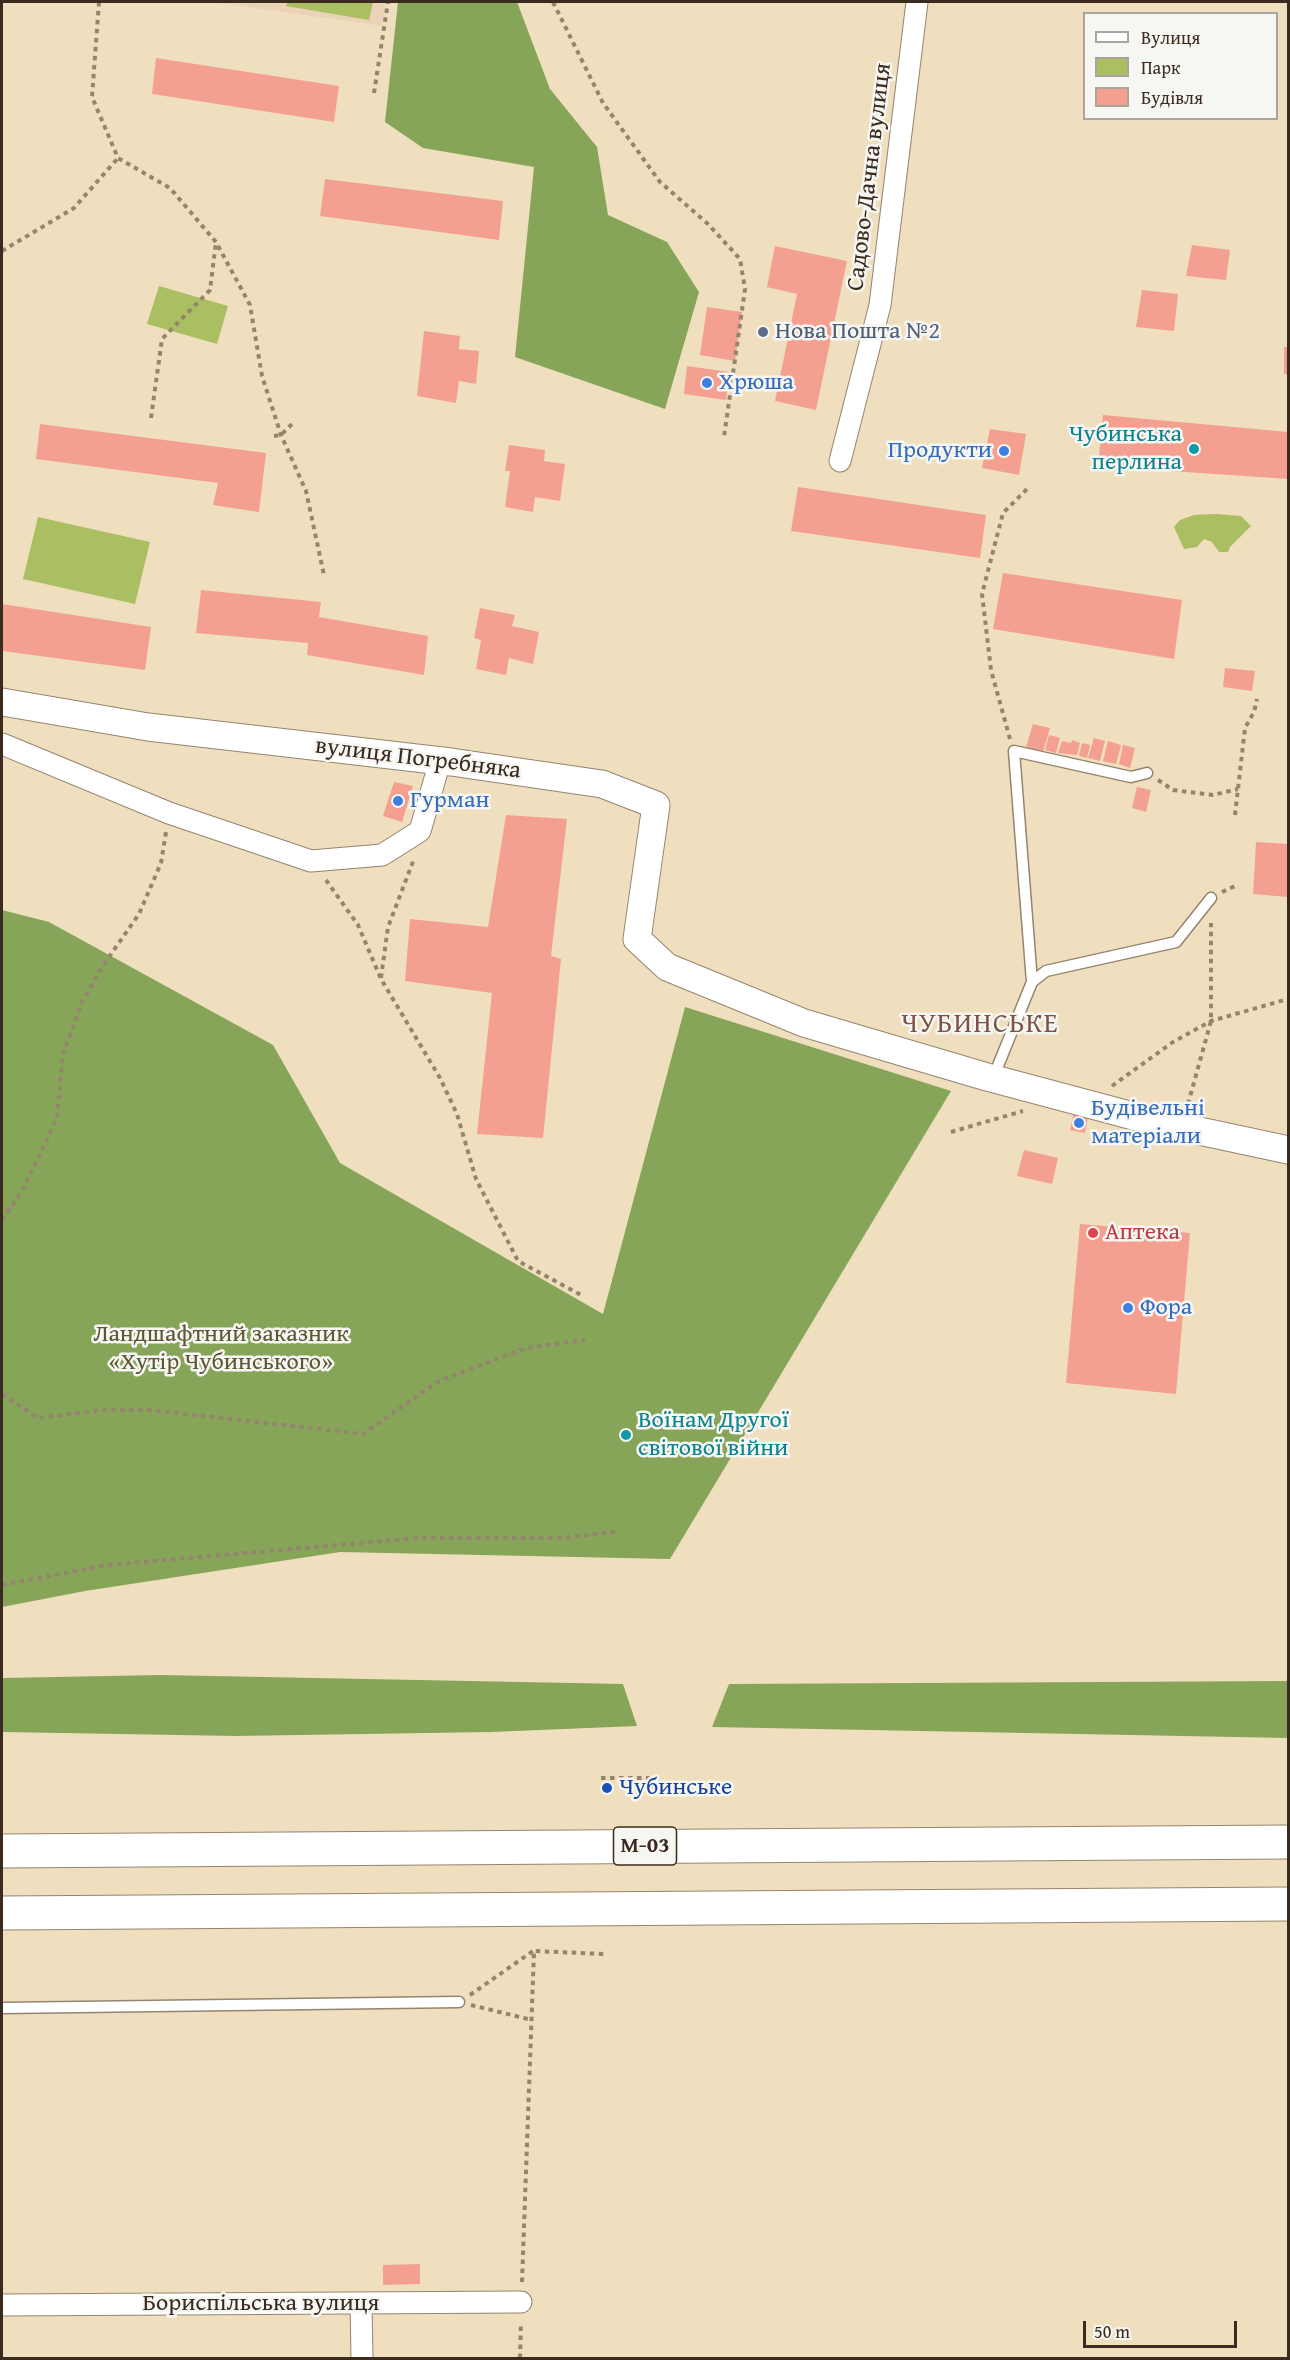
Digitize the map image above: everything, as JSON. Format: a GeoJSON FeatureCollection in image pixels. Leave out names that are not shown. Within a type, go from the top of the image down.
{"type":"FeatureCollection","features":[{"type":"Feature","properties":{"kind":"highway","name":"М-03"},"geometry":{"type":"LineString","coordinates":[[2,1851],[1288,1842]]}},
{"type":"Feature","properties":{"kind":"highway"},"geometry":{"type":"LineString","coordinates":[[2,1913],[1288,1904]]}},
{"type":"Feature","properties":{"kind":"street","name":"Садово-Дачна вулиця"},"geometry":{"type":"LineString","coordinates":[[840,461],[880,305],[917,2]]}},
{"type":"Feature","properties":{"kind":"street","name":"вулиця Погребняка"},"geometry":{"type":"LineString","coordinates":[[2,702],[148,727],[440,761],[602,784],[656,806],[637,939],[667,967],[804,1023],[993,1079]]}},
{"type":"Feature","properties":{"kind":"street"},"geometry":{"type":"LineString","coordinates":[[2,744],[169,813],[311,861],[382,855],[420,831],[440,761]]}},
{"type":"Feature","properties":{"kind":"street"},"geometry":{"type":"LineString","coordinates":[[993,1079],[1181,1127],[1288,1150]]}},
{"type":"Feature","properties":{"kind":"street","name":"Бориспільська вулиця"},"geometry":{"type":"LineString","coordinates":[[2,2305],[521,2302]]}},
{"type":"Feature","properties":{"kind":"street"},"geometry":{"type":"LineString","coordinates":[[361,2304],[362,2358]]}},
{"type":"Feature","properties":{"kind":"lane"},"geometry":{"type":"LineString","coordinates":[[993,1079],[1032,982],[1014,751],[1131,777],[1147,773]]}},
{"type":"Feature","properties":{"kind":"lane"},"geometry":{"type":"LineString","coordinates":[[1032,982],[1046,971],[1176,942],[1211,898]]}},
{"type":"Feature","properties":{"kind":"lane"},"geometry":{"type":"LineString","coordinates":[[2,2008],[459,2002]]}},
{"type":"Feature","properties":{"kind":"path"},"geometry":{"type":"LineString","coordinates":[[99,2],[92,97],[118,158],[170,189],[216,242],[250,305],[262,376],[281,435],[306,491],[324,575]]}},
{"type":"Feature","properties":{"kind":"path"},"geometry":{"type":"LineString","coordinates":[[374,93],[388,2]]}},
{"type":"Feature","properties":{"kind":"path"},"geometry":{"type":"LineString","coordinates":[[553,2],[603,104],[660,182],[708,224],[740,259],[745,289],[724,437]]}},
{"type":"Feature","properties":{"kind":"path"},"geometry":{"type":"LineString","coordinates":[[2,252],[74,208],[118,158]]}},
{"type":"Feature","properties":{"kind":"path"},"geometry":{"type":"LineString","coordinates":[[151,418],[162,339],[210,290],[216,242]]}},
{"type":"Feature","properties":{"kind":"path"},"geometry":{"type":"LineString","coordinates":[[274,436],[281,435],[294,422]]}},
{"type":"Feature","properties":{"kind":"path"},"geometry":{"type":"LineString","coordinates":[[1014,751],[991,670],[982,594],[1003,513],[1028,488]]}},
{"type":"Feature","properties":{"kind":"path"},"geometry":{"type":"LineString","coordinates":[[1235,815],[1245,728],[1254,712],[1257,699]]}},
{"type":"Feature","properties":{"kind":"path"},"geometry":{"type":"LineString","coordinates":[[1147,773],[1173,789],[1213,795],[1238,789]]}},
{"type":"Feature","properties":{"kind":"path"},"geometry":{"type":"LineString","coordinates":[[2,1220],[23,1189],[57,1118],[63,1054],[74,1023],[82,1002],[102,968],[140,914],[161,863],[169,813]]}},
{"type":"Feature","properties":{"kind":"path"},"geometry":{"type":"LineString","coordinates":[[381,979],[388,927],[416,854]]}},
{"type":"Feature","properties":{"kind":"path"},"geometry":{"type":"LineString","coordinates":[[311,861],[358,925],[381,979],[440,1078],[457,1114],[476,1179],[518,1261],[581,1295]]}},
{"type":"Feature","properties":{"kind":"path"},"geometry":{"type":"LineString","coordinates":[[1181,1127],[1211,1021],[1211,898]]}},
{"type":"Feature","properties":{"kind":"path"},"geometry":{"type":"LineString","coordinates":[[1087,1104],[1173,1042],[1211,1021],[1288,999]]}},
{"type":"Feature","properties":{"kind":"path"},"geometry":{"type":"LineString","coordinates":[[951,1132],[1025,1111]]}},
{"type":"Feature","properties":{"kind":"path"},"geometry":{"type":"LineString","coordinates":[[2,1394],[38,1418],[101,1410],[150,1410],[363,1434],[439,1381],[526,1348],[585,1340]]}},
{"type":"Feature","properties":{"kind":"path"},"geometry":{"type":"LineString","coordinates":[[2,1585],[107,1565],[419,1538],[562,1538],[618,1531]]}},
{"type":"Feature","properties":{"kind":"path"},"geometry":{"type":"LineString","coordinates":[[601,1778],[656,1778]]}},
{"type":"Feature","properties":{"kind":"path"},"geometry":{"type":"LineString","coordinates":[[520,2358],[534,1951]]}},
{"type":"Feature","properties":{"kind":"path"},"geometry":{"type":"LineString","coordinates":[[459,2002],[534,1951],[604,1954]]}},
{"type":"Feature","properties":{"kind":"path"},"geometry":{"type":"LineString","coordinates":[[459,2002],[532,2020]]}},
{"type":"Feature","properties":{"kind":"shaded area"},"geometry":{"type":"Polygon","coordinates":[[[212,2],[386,2],[382,26],[212,2]]]}},
{"type":"Feature","properties":{"kind":"green space"},"geometry":{"type":"Polygon","coordinates":[[[287,2],[373,2],[369,20],[286,6],[287,2]]]}},
{"type":"Feature","properties":{"kind":"green space"},"geometry":{"type":"Polygon","coordinates":[[[398,2],[517,2],[550,89],[597,147],[608,215],[667,242],[699,292],[665,409],[515,357],[534,167],[423,148],[385,122],[398,2]]]}},
{"type":"Feature","properties":{"kind":"green space"},"geometry":{"type":"Polygon","coordinates":[[[159,286],[228,306],[217,344],[147,324],[159,286]]]}},
{"type":"Feature","properties":{"kind":"green space"},"geometry":{"type":"Polygon","coordinates":[[[1194,515],[1241,516],[1251,526],[1230,547],[1228,552],[1219,552],[1212,542],[1204,539],[1197,547],[1184,549],[1174,527],[1180,520],[1194,515]]]}},
{"type":"Feature","properties":{"kind":"green space"},"geometry":{"type":"Polygon","coordinates":[[[38,517],[150,542],[135,604],[23,579],[38,517]]]}},
{"type":"Feature","properties":{"kind":"green space","name":"Ландшафтний заказник «Хутір Чубинського»"},"geometry":{"type":"Polygon","coordinates":[[[2,910],[49,922],[273,1045],[340,1163],[603,1314],[685,1007],[951,1091],[670,1559],[340,1552],[85,1591],[2,1607],[2,910]]]}},
{"type":"Feature","properties":{"kind":"green space"},"geometry":{"type":"Polygon","coordinates":[[[161,1675],[623,1684],[637,1726],[491,1732],[236,1736],[2,1732],[2,1678],[161,1675]]]}},
{"type":"Feature","properties":{"kind":"green space"},"geometry":{"type":"Polygon","coordinates":[[[1288,1681],[1288,1738],[712,1727],[729,1684],[1288,1681]]]}},
{"type":"Feature","properties":{"kind":"building"},"geometry":{"type":"Polygon","coordinates":[[[156,58],[339,86],[334,122],[152,94],[156,58]]]}},
{"type":"Feature","properties":{"kind":"building"},"geometry":{"type":"Polygon","coordinates":[[[325,179],[503,201],[499,240],[320,216],[325,179]]]}},
{"type":"Feature","properties":{"kind":"building"},"geometry":{"type":"Polygon","coordinates":[[[1192,245],[1230,250],[1226,280],[1186,276],[1192,245]]]}},
{"type":"Feature","properties":{"kind":"building"},"geometry":{"type":"Polygon","coordinates":[[[775,246],[847,261],[816,410],[775,401],[797,294],[767,287],[775,246]]]}},
{"type":"Feature","properties":{"kind":"building"},"geometry":{"type":"Polygon","coordinates":[[[1142,290],[1178,294],[1174,331],[1136,327],[1142,290]]]}},
{"type":"Feature","properties":{"kind":"building"},"geometry":{"type":"Polygon","coordinates":[[[707,307],[742,312],[735,361],[700,355],[707,307]]]}},
{"type":"Feature","properties":{"kind":"building"},"geometry":{"type":"Polygon","coordinates":[[[424,331],[460,336],[459,349],[479,351],[476,384],[459,381],[456,403],[417,396],[424,331]]]}},
{"type":"Feature","properties":{"kind":"building"},"geometry":{"type":"Polygon","coordinates":[[[1284,347],[1288,347],[1288,374],[1284,374],[1284,347]]]}},
{"type":"Feature","properties":{"kind":"building","name":"Хрюша"},"geometry":{"type":"Polygon","coordinates":[[[687,366],[729,372],[726,400],[684,394],[687,366]]]}},
{"type":"Feature","properties":{"kind":"building","name":"Чубинська перлина"},"geometry":{"type":"Polygon","coordinates":[[[1103,415],[1288,432],[1288,479],[1098,466],[1103,415]]]}},
{"type":"Feature","properties":{"kind":"building"},"geometry":{"type":"Polygon","coordinates":[[[40,424],[266,453],[259,512],[213,505],[218,483],[36,459],[40,424]]]}},
{"type":"Feature","properties":{"kind":"building","name":"Продукти"},"geometry":{"type":"Polygon","coordinates":[[[990,429],[1026,434],[1019,475],[982,468],[990,429]]]}},
{"type":"Feature","properties":{"kind":"building"},"geometry":{"type":"Polygon","coordinates":[[[509,445],[545,450],[544,461],[565,464],[560,501],[535,497],[533,512],[505,507],[510,471],[505,471],[509,445]]]}},
{"type":"Feature","properties":{"kind":"building"},"geometry":{"type":"Polygon","coordinates":[[[798,487],[986,515],[980,558],[791,531],[798,487]]]}},
{"type":"Feature","properties":{"kind":"building"},"geometry":{"type":"Polygon","coordinates":[[[1003,573],[1182,600],[1174,659],[993,629],[1003,573]]]}},
{"type":"Feature","properties":{"kind":"building"},"geometry":{"type":"Polygon","coordinates":[[[201,590],[321,602],[319,617],[428,636],[424,675],[307,655],[308,643],[196,633],[201,590]]]}},
{"type":"Feature","properties":{"kind":"building"},"geometry":{"type":"Polygon","coordinates":[[[2,604],[151,627],[145,670],[2,651],[2,604]]]}},
{"type":"Feature","properties":{"kind":"building"},"geometry":{"type":"Polygon","coordinates":[[[480,608],[515,615],[512,626],[539,632],[533,664],[509,658],[506,675],[476,669],[481,640],[474,638],[480,608]]]}},
{"type":"Feature","properties":{"kind":"building"},"geometry":{"type":"Polygon","coordinates":[[[1225,668],[1255,671],[1252,691],[1223,687],[1225,668]]]}},
{"type":"Feature","properties":{"kind":"building"},"geometry":{"type":"Polygon","coordinates":[[[1033,724],[1050,728],[1043,752],[1026,747],[1033,724]]]}},
{"type":"Feature","properties":{"kind":"building"},"geometry":{"type":"Polygon","coordinates":[[[1049,735],[1060,738],[1056,753],[1045,750],[1049,735]]]}},
{"type":"Feature","properties":{"kind":"building"},"geometry":{"type":"Polygon","coordinates":[[[1094,738],[1105,741],[1100,761],[1088,758],[1094,738]]]}},
{"type":"Feature","properties":{"kind":"building"},"geometry":{"type":"Polygon","coordinates":[[[1072,740],[1080,743],[1077,755],[1058,753],[1062,741],[1071,743],[1072,740]]]}},
{"type":"Feature","properties":{"kind":"building"},"geometry":{"type":"Polygon","coordinates":[[[1108,741],[1121,745],[1116,764],[1103,761],[1108,741]]]}},
{"type":"Feature","properties":{"kind":"building"},"geometry":{"type":"Polygon","coordinates":[[[1082,743],[1090,745],[1087,758],[1079,756],[1082,743]]]}},
{"type":"Feature","properties":{"kind":"building"},"geometry":{"type":"Polygon","coordinates":[[[1123,745],[1135,748],[1130,768],[1119,764],[1123,745]]]}},
{"type":"Feature","properties":{"kind":"building","name":"Гурман"},"geometry":{"type":"Polygon","coordinates":[[[394,782],[413,786],[402,822],[383,816],[394,782]]]}},
{"type":"Feature","properties":{"kind":"building"},"geometry":{"type":"Polygon","coordinates":[[[1137,787],[1151,790],[1146,812],[1132,808],[1137,787]]]}},
{"type":"Feature","properties":{"kind":"building"},"geometry":{"type":"Polygon","coordinates":[[[506,815],[567,819],[551,956],[561,959],[543,1138],[477,1134],[492,993],[405,981],[410,919],[488,927],[506,815]]]}},
{"type":"Feature","properties":{"kind":"building"},"geometry":{"type":"Polygon","coordinates":[[[1256,842],[1288,844],[1288,897],[1253,894],[1256,842]]]}},
{"type":"Feature","properties":{"kind":"building","name":"Будівельні матеріали"},"geometry":{"type":"Polygon","coordinates":[[[1074,1113],[1088,1116],[1085,1133],[1070,1130],[1074,1113]]]}},
{"type":"Feature","properties":{"kind":"building"},"geometry":{"type":"Polygon","coordinates":[[[1024,1150],[1058,1158],[1052,1184],[1017,1176],[1024,1150]]]}},
{"type":"Feature","properties":{"kind":"building","name":"Фора"},"geometry":{"type":"Polygon","coordinates":[[[1080,1224],[1190,1233],[1176,1394],[1066,1383],[1080,1224]]]}},
{"type":"Feature","properties":{"kind":"building"},"geometry":{"type":"Polygon","coordinates":[[[420,2264],[420,2284],[383,2285],[383,2265],[420,2264]]]}},
{"type":"Feature","properties":{"kind":"place","name":"Нова Пошта №2"},"geometry":{"type":"Point","coordinates":[763,332]}},
{"type":"Feature","properties":{"kind":"place","name":"Хрюша"},"geometry":{"type":"Point","coordinates":[707,383]}},
{"type":"Feature","properties":{"kind":"place","name":"Чубинська перлина"},"geometry":{"type":"Point","coordinates":[1194,449]}},
{"type":"Feature","properties":{"kind":"place","name":"Продукти"},"geometry":{"type":"Point","coordinates":[1004,451]}},
{"type":"Feature","properties":{"kind":"place","name":"Гурман"},"geometry":{"type":"Point","coordinates":[398,801]}},
{"type":"Feature","properties":{"kind":"place","name":"Будівельні матеріали"},"geometry":{"type":"Point","coordinates":[1079,1123]}},
{"type":"Feature","properties":{"kind":"place","name":"Аптека"},"geometry":{"type":"Point","coordinates":[1093,1233]}},
{"type":"Feature","properties":{"kind":"place","name":"Фора"},"geometry":{"type":"Point","coordinates":[1128,1308]}},
{"type":"Feature","properties":{"kind":"place","name":"Воїнам Другої світової війни"},"geometry":{"type":"Point","coordinates":[626,1435]}},
{"type":"Feature","properties":{"kind":"place","name":"Чубинське"},"geometry":{"type":"Point","coordinates":[607,1788]}},
{"type":"Feature","properties":{"kind":"district","name":"ЧУБИНСЬКЕ"},"geometry":{"type":"Point","coordinates":[980,1025]}}]}
